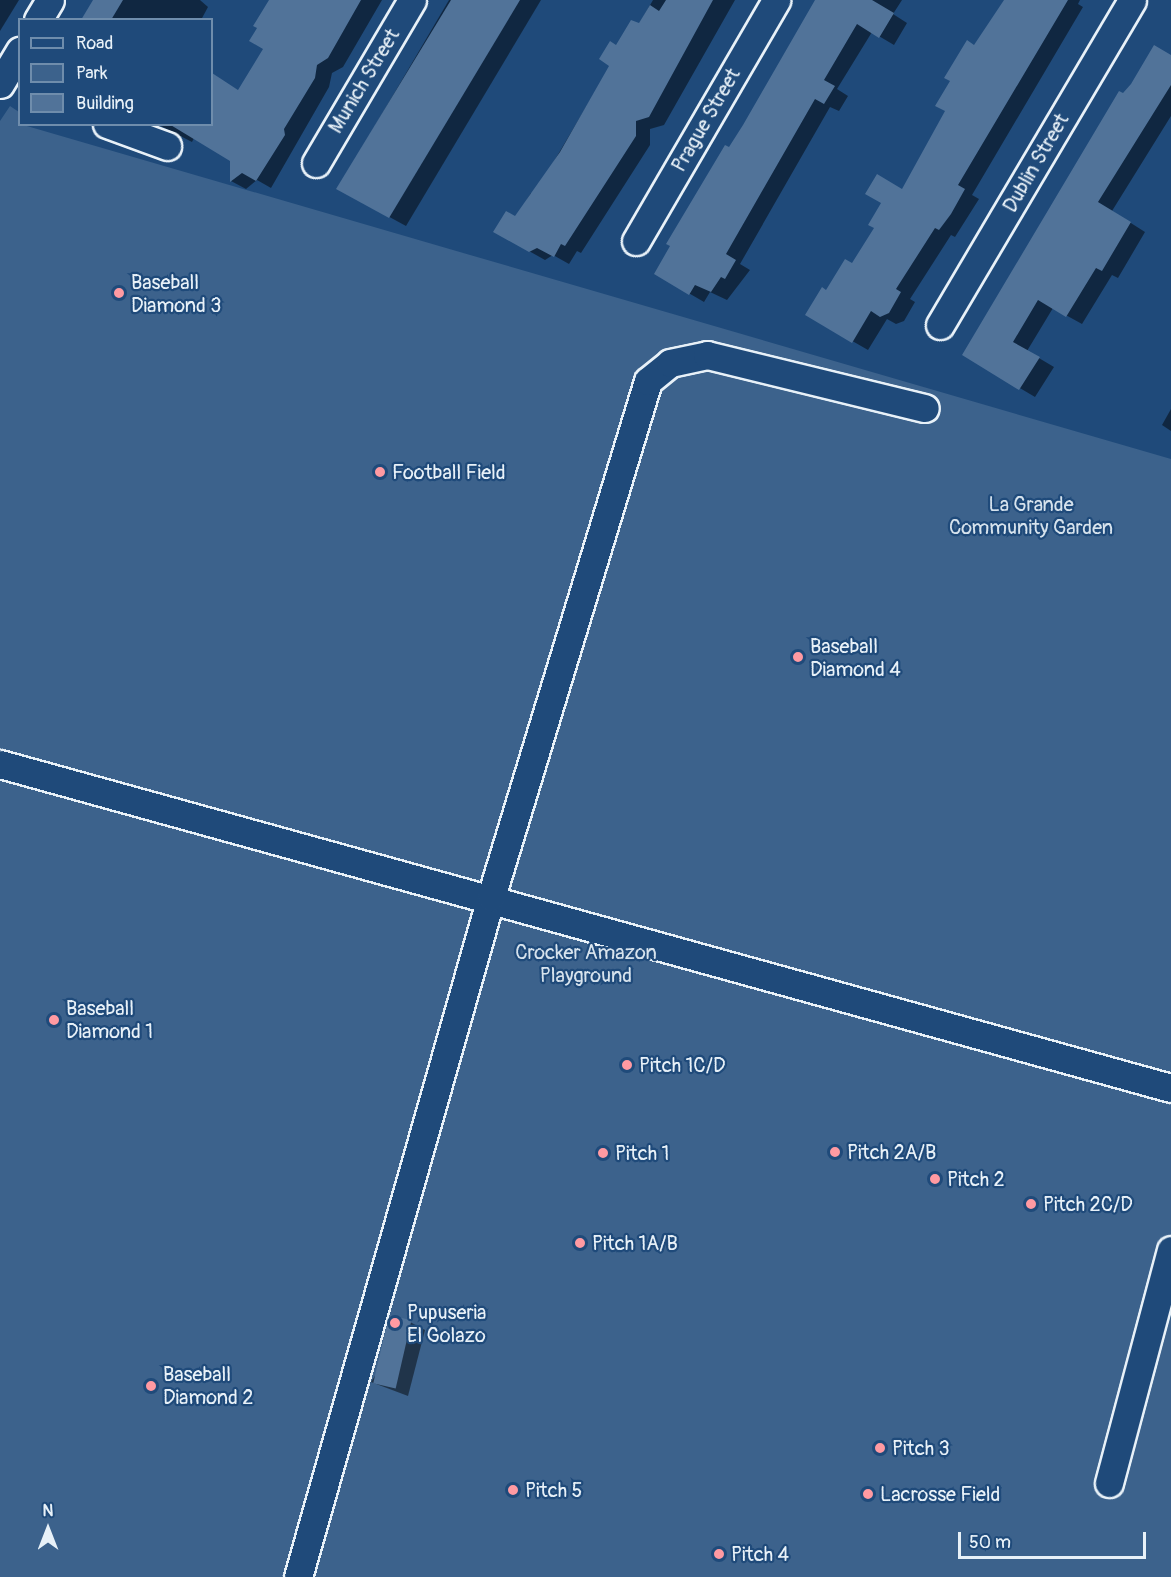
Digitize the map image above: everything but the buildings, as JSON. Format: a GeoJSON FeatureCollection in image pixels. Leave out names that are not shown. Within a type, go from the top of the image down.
{"type":"FeatureCollection","features":[{"type":"Feature","properties":{"kind":"street"},"geometry":{"type":"LineString","coordinates":[[39,18],[50,0]]}},
{"type":"Feature","properties":{"kind":"street","name":"Munich Street"},"geometry":{"type":"LineString","coordinates":[[316,163],[412,0]]}},
{"type":"Feature","properties":{"kind":"street","name":"Prague Street"},"geometry":{"type":"LineString","coordinates":[[636,241],[776,0]]}},
{"type":"Feature","properties":{"kind":"street","name":"Dublin Street"},"geometry":{"type":"LineString","coordinates":[[940,326],[1132,0]]}},
{"type":"Feature","properties":{"kind":"street"},"geometry":{"type":"LineString","coordinates":[[5,83],[18,55]]}},
{"type":"Feature","properties":{"kind":"street"},"geometry":{"type":"LineString","coordinates":[[112,126],[167,146]]}},
{"type":"Feature","properties":{"kind":"street"},"geometry":{"type":"LineString","coordinates":[[298,1577],[491,897],[648,381],[670,363],[707,355],[925,408]]}},
{"type":"Feature","properties":{"kind":"street"},"geometry":{"type":"LineString","coordinates":[[0,764],[491,897],[1171,1088]]}},
{"type":"Feature","properties":{"kind":"street"},"geometry":{"type":"LineString","coordinates":[[1109,1483],[1171,1250]]}},
{"type":"Feature","properties":{"kind":"green space","name":"Crocker Amazon Playground"},"geometry":{"type":"Polygon","coordinates":[[[10,106],[18,111],[18,126],[27,126],[1171,459],[1171,1577],[0,1577],[0,121],[10,106]]]}},
{"type":"Feature","properties":{"kind":"place","name":"Baseball Diamond 3"},"geometry":{"type":"Point","coordinates":[119,293]}},
{"type":"Feature","properties":{"kind":"place","name":"Football Field"},"geometry":{"type":"Point","coordinates":[380,472]}},
{"type":"Feature","properties":{"kind":"place","name":"Baseball Diamond 4"},"geometry":{"type":"Point","coordinates":[798,657]}},
{"type":"Feature","properties":{"kind":"place","name":"Baseball Diamond 1"},"geometry":{"type":"Point","coordinates":[54,1020]}},
{"type":"Feature","properties":{"kind":"place","name":"Pitch 1C/D"},"geometry":{"type":"Point","coordinates":[627,1065]}},
{"type":"Feature","properties":{"kind":"place","name":"Pitch 2A/B"},"geometry":{"type":"Point","coordinates":[835,1152]}},
{"type":"Feature","properties":{"kind":"place","name":"Pitch 1"},"geometry":{"type":"Point","coordinates":[603,1153]}},
{"type":"Feature","properties":{"kind":"place","name":"Pitch 2"},"geometry":{"type":"Point","coordinates":[935,1179]}},
{"type":"Feature","properties":{"kind":"place","name":"Pitch 2C/D"},"geometry":{"type":"Point","coordinates":[1031,1204]}},
{"type":"Feature","properties":{"kind":"place","name":"Pitch 1A/B"},"geometry":{"type":"Point","coordinates":[580,1243]}},
{"type":"Feature","properties":{"kind":"place","name":"Pupuseria El Golazo"},"geometry":{"type":"Point","coordinates":[395,1323]}},
{"type":"Feature","properties":{"kind":"place","name":"Baseball Diamond 2"},"geometry":{"type":"Point","coordinates":[151,1386]}},
{"type":"Feature","properties":{"kind":"place","name":"Pitch 3"},"geometry":{"type":"Point","coordinates":[880,1448]}},
{"type":"Feature","properties":{"kind":"place","name":"Pitch 5"},"geometry":{"type":"Point","coordinates":[513,1490]}},
{"type":"Feature","properties":{"kind":"place","name":"Lacrosse Field"},"geometry":{"type":"Point","coordinates":[868,1494]}},
{"type":"Feature","properties":{"kind":"place","name":"Pitch 4"},"geometry":{"type":"Point","coordinates":[719,1554]}},
{"type":"Feature","properties":{"kind":"park label","name":"La Grande Community Garden"},"geometry":{"type":"Point","coordinates":[1031,516]}}]}
